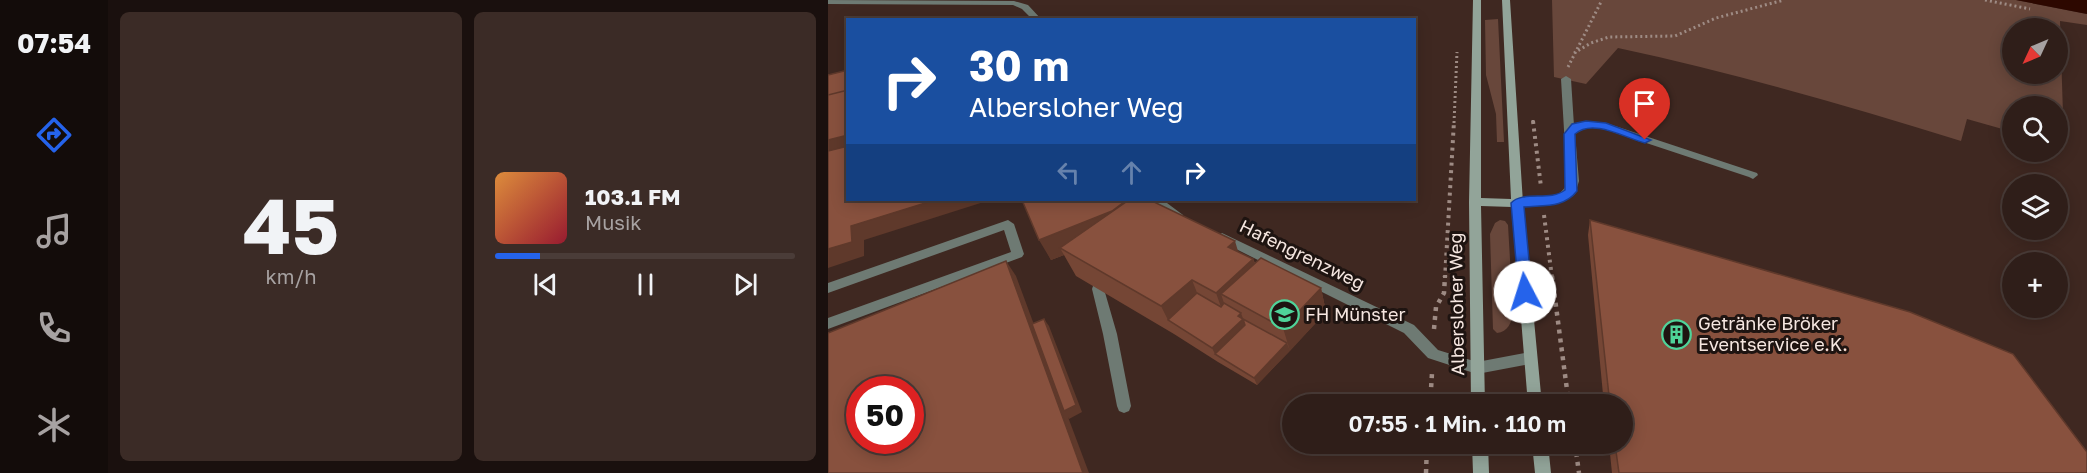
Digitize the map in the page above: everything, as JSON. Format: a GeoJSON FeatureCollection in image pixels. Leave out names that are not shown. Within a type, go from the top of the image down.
{"type":"FeatureCollection","features":[{"type":"Feature","properties":{"kind":"main road","name":"Albersloher Weg"},"geometry":{"type":"LineString","coordinates":[[1477,0],[1475,202],[1478,394]]}},
{"type":"Feature","properties":{"kind":"main road"},"geometry":{"type":"LineString","coordinates":[[1506,0],[1517,203],[1534,394]]}},
{"type":"Feature","properties":{"kind":"main road"},"geometry":{"type":"LineString","coordinates":[[1475,202],[1517,203]]}},
{"type":"Feature","properties":{"kind":"main road"},"geometry":{"type":"LineString","coordinates":[[1480,454],[1481,473]]}},
{"type":"Feature","properties":{"kind":"main road"},"geometry":{"type":"LineString","coordinates":[[1541,454],[1543,473]]}},
{"type":"Feature","properties":{"kind":"street"},"geometry":{"type":"LineString","coordinates":[[828,2],[989,1],[1014,3],[1025,7],[1036,18]]}},
{"type":"Feature","properties":{"kind":"street"},"geometry":{"type":"LineString","coordinates":[[1517,203],[1561,199],[1571,191],[1566,79]]}},
{"type":"Feature","properties":{"kind":"street"},"geometry":{"type":"LineString","coordinates":[[1569,134],[1576,127],[1586,124],[1602,125],[1753,175]]}},
{"type":"Feature","properties":{"kind":"street"},"geometry":{"type":"LineString","coordinates":[[1158,201],[1184,221]]}},
{"type":"Feature","properties":{"kind":"street"},"geometry":{"type":"LineString","coordinates":[[828,288],[1008,224],[1018,254],[828,324]]}},
{"type":"Feature","properties":{"kind":"street","name":"Hafengrenzweg"},"geometry":{"type":"LineString","coordinates":[[1213,232],[1409,329],[1433,354],[1477,368],[1530,358]]}},
{"type":"Feature","properties":{"kind":"street"},"geometry":{"type":"LineString","coordinates":[[1098,289],[1110,334],[1124,406]]}},
{"type":"Feature","properties":{"kind":"path"},"geometry":{"type":"LineString","coordinates":[[1566,79],[1574,53],[1602,0]]}},
{"type":"Feature","properties":{"kind":"path"},"geometry":{"type":"LineString","coordinates":[[1574,53],[1591,43],[1609,37],[1675,36],[1716,18],[1784,0]]}},
{"type":"Feature","properties":{"kind":"path"},"geometry":{"type":"LineString","coordinates":[[1985,0],[2030,9]]}},
{"type":"Feature","properties":{"kind":"path"},"geometry":{"type":"LineString","coordinates":[[1431,394],[1436,307],[1444,293],[1452,186],[1457,44]]}},
{"type":"Feature","properties":{"kind":"path"},"geometry":{"type":"LineString","coordinates":[[1426,473],[1427,454]]}},
{"type":"Feature","properties":{"kind":"path"},"geometry":{"type":"LineString","coordinates":[[1576,454],[1579,473]]}},
{"type":"Feature","properties":{"kind":"shaded area"},"geometry":{"type":"Polygon","coordinates":[[[1552,0],[2016,0],[2087,14],[2087,25],[2068,22],[2068,18],[2002,18],[2002,84],[2062,84],[2062,96],[2002,96],[2002,129],[1967,119],[1961,141],[1791,91],[1618,48],[1586,84],[1554,77],[1552,0]]]}},
{"type":"Feature","properties":{"kind":"shaded area"},"geometry":{"type":"Polygon","coordinates":[[[2016,0],[2087,0],[2087,14],[2016,0]]]}},
{"type":"Feature","properties":{"kind":"shaded area"},"geometry":{"type":"Polygon","coordinates":[[[1498,19],[1504,142],[1497,142],[1496,114],[1486,75],[1485,20],[1498,19]]]}},
{"type":"Feature","properties":{"kind":"shaded area"},"geometry":{"type":"Polygon","coordinates":[[[1500,220],[1505,221],[1508,225],[1513,312],[1509,326],[1497,333],[1493,329],[1490,234],[1495,223],[1500,220]]]}},
{"type":"Feature","properties":{"kind":"building"},"geometry":{"type":"Polygon","coordinates":[[[846,70],[846,90],[828,95],[828,75],[846,70]]]}},
{"type":"Feature","properties":{"kind":"building"},"geometry":{"type":"Polygon","coordinates":[[[846,90],[846,136],[828,140],[828,95],[846,90]]]}},
{"type":"Feature","properties":{"kind":"building"},"geometry":{"type":"Polygon","coordinates":[[[846,146],[846,201],[932,201],[851,226],[852,242],[828,249],[828,151],[846,146]]]}},
{"type":"Feature","properties":{"kind":"building"},"geometry":{"type":"Polygon","coordinates":[[[1022,201],[1124,202],[1112,211],[1039,240],[1022,201]]]}},
{"type":"Feature","properties":{"kind":"building"},"geometry":{"type":"Polygon","coordinates":[[[1128,201],[1152,201],[1235,241],[1228,247],[1253,259],[1216,293],[1192,280],[1161,306],[1060,248],[1128,201]]]}},
{"type":"Feature","properties":{"kind":"building"},"geometry":{"type":"Polygon","coordinates":[[[1590,220],[1910,312],[2013,354],[2087,452],[2087,473],[1619,473],[1616,454],[1633,454],[1633,394],[1609,394],[1590,220]]]}},
{"type":"Feature","properties":{"kind":"building"},"geometry":{"type":"Polygon","coordinates":[[[1261,258],[1321,288],[1283,328],[1221,294],[1261,258]]]}},
{"type":"Feature","properties":{"kind":"building"},"geometry":{"type":"Polygon","coordinates":[[[1006,261],[1083,473],[828,473],[828,333],[1006,261]]]}},
{"type":"Feature","properties":{"kind":"building"},"geometry":{"type":"Polygon","coordinates":[[[1197,293],[1221,307],[1224,303],[1241,313],[1238,316],[1243,319],[1212,348],[1168,320],[1197,293]]]}},
{"type":"Feature","properties":{"kind":"building"},"geometry":{"type":"Polygon","coordinates":[[[1044,319],[1076,405],[1064,411],[1032,324],[1044,319]]]}},
{"type":"Feature","properties":{"kind":"building"},"geometry":{"type":"Polygon","coordinates":[[[1243,319],[1287,343],[1254,378],[1215,354],[1245,325],[1243,319]]]}},
{"type":"Feature","properties":{"kind":"place","name":"FH Münster"},"geometry":{"type":"Point","coordinates":[1284,315]}},
{"type":"Feature","properties":{"kind":"place","name":"Getränke Bröker Eventservice e.K."},"geometry":{"type":"Point","coordinates":[1677,334]}},
{"type":"Feature","properties":{"kind":"route"},"geometry":{"type":"LineString","coordinates":[[1525,292],[1517,203],[1543,203],[1561,199],[1571,191],[1573,181],[1569,134],[1576,127],[1586,124],[1602,125],[1645,140]]}}]}
